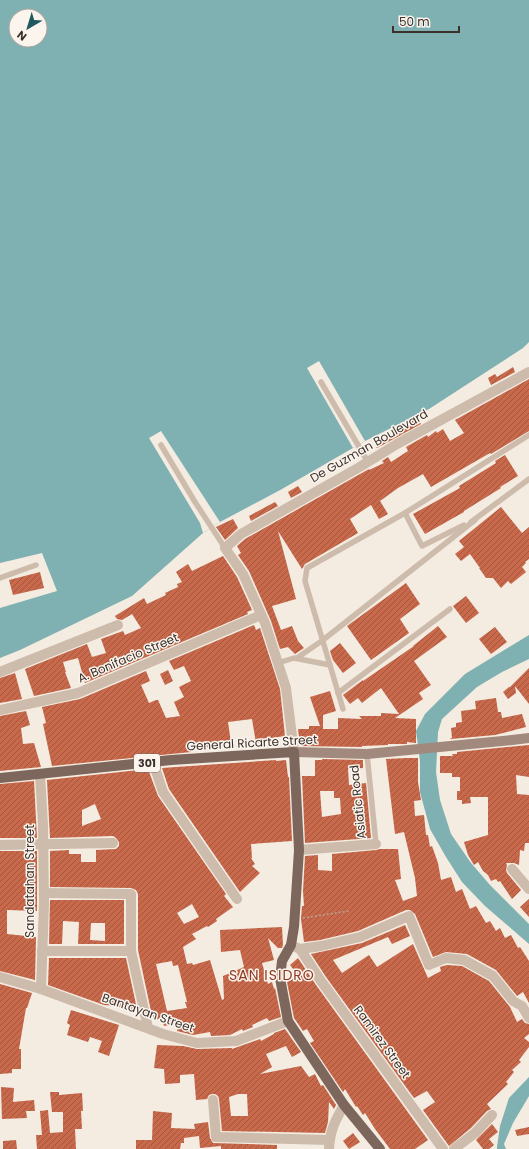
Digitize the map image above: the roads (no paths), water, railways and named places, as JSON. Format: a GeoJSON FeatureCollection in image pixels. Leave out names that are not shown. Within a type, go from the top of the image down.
{"type":"FeatureCollection","features":[{"type":"Feature","properties":{"kind":"main road","name":"General Ricarte Street"},"geometry":{"type":"LineString","coordinates":[[0,778],[153,762],[294,752],[367,754],[529,738]]}},
{"type":"Feature","properties":{"kind":"main road"},"geometry":{"type":"LineString","coordinates":[[294,752],[299,850],[294,920],[296,947],[282,960],[280,978],[288,1020],[344,1105],[380,1149]]}},
{"type":"Feature","properties":{"kind":"street","name":"De Guzman Boulevard"},"geometry":{"type":"LineString","coordinates":[[225,548],[241,534],[397,444],[529,372]]}},
{"type":"Feature","properties":{"kind":"street"},"geometry":{"type":"LineString","coordinates":[[225,548],[243,574],[265,623],[286,688],[294,752]]}},
{"type":"Feature","properties":{"kind":"street","name":"A. Bonifacio Street"},"geometry":{"type":"LineString","coordinates":[[0,710],[78,693],[261,615]]}},
{"type":"Feature","properties":{"kind":"street"},"geometry":{"type":"LineString","coordinates":[[0,672],[118,625]]}},
{"type":"Feature","properties":{"kind":"street"},"geometry":{"type":"LineString","coordinates":[[153,762],[163,792],[237,899]]}},
{"type":"Feature","properties":{"kind":"street","name":"Sandatahan Street"},"geometry":{"type":"LineString","coordinates":[[40,774],[43,825],[44,893],[41,989]]}},
{"type":"Feature","properties":{"kind":"street"},"geometry":{"type":"LineString","coordinates":[[0,845],[113,843]]}},
{"type":"Feature","properties":{"kind":"street","name":"Asiatic Road"},"geometry":{"type":"LineString","coordinates":[[299,850],[376,844]]}},
{"type":"Feature","properties":{"kind":"street"},"geometry":{"type":"LineString","coordinates":[[512,869],[529,889]]}},
{"type":"Feature","properties":{"kind":"street"},"geometry":{"type":"LineString","coordinates":[[44,893],[130,894],[131,951],[148,1028]]}},
{"type":"Feature","properties":{"kind":"street"},"geometry":{"type":"LineString","coordinates":[[296,947],[360,937],[409,916],[429,965],[446,958],[464,960],[493,976],[513,1001],[522,1006],[529,1018]]}},
{"type":"Feature","properties":{"kind":"street","name":"Ramirez Street"},"geometry":{"type":"LineString","coordinates":[[296,947],[443,1149]]}},
{"type":"Feature","properties":{"kind":"street"},"geometry":{"type":"LineString","coordinates":[[42,951],[131,951]]}},
{"type":"Feature","properties":{"kind":"street","name":"Bantayan Street"},"geometry":{"type":"LineString","coordinates":[[0,977],[41,989],[163,1034],[197,1043],[236,1041],[288,1020]]}},
{"type":"Feature","properties":{"kind":"street"},"geometry":{"type":"LineString","coordinates":[[213,1100],[216,1137],[329,1145],[334,1122],[344,1105]]}},
{"type":"Feature","properties":{"kind":"street"},"geometry":{"type":"LineString","coordinates":[[454,1149],[475,1133],[492,1115]]}},
{"type":"Feature","properties":{"kind":"lane"},"geometry":{"type":"LineString","coordinates":[[321,382],[368,462]]}},
{"type":"Feature","properties":{"kind":"lane"},"geometry":{"type":"LineString","coordinates":[[343,709],[305,581],[307,568],[405,513],[529,435]]}},
{"type":"Feature","properties":{"kind":"lane"},"geometry":{"type":"LineString","coordinates":[[161,445],[225,548]]}},
{"type":"Feature","properties":{"kind":"lane"},"geometry":{"type":"LineString","coordinates":[[297,658],[323,640],[529,479]]}},
{"type":"Feature","properties":{"kind":"lane"},"geometry":{"type":"LineString","coordinates":[[405,513],[422,546],[475,520]]}},
{"type":"Feature","properties":{"kind":"lane"},"geometry":{"type":"LineString","coordinates":[[0,578],[36,565]]}},
{"type":"Feature","properties":{"kind":"lane"},"geometry":{"type":"LineString","coordinates":[[338,694],[450,609]]}},
{"type":"Feature","properties":{"kind":"lane"},"geometry":{"type":"LineString","coordinates":[[278,663],[297,658],[330,665]]}},
{"type":"Feature","properties":{"kind":"lane","name":"Asiatic Road"},"geometry":{"type":"LineString","coordinates":[[367,754],[376,844]]}},
{"type":"Feature","properties":{"kind":"water"},"geometry":{"type":"Polygon","coordinates":[[[0,0],[529,0],[529,342],[523,348],[429,409],[365,441],[282,489],[220,522],[203,533],[132,596],[20,650],[0,658],[0,0]]]}},
{"type":"Feature","properties":{"kind":"water"},"geometry":{"type":"Polygon","coordinates":[[[529,635],[529,659],[502,672],[477,687],[442,719],[438,732],[436,772],[440,800],[451,834],[471,863],[490,885],[529,924],[529,944],[485,906],[462,882],[430,829],[420,792],[420,761],[416,731],[425,714],[465,674],[529,635]]]}},
{"type":"Feature","properties":{"kind":"water"},"geometry":{"type":"Polygon","coordinates":[[[529,1077],[529,1096],[513,1123],[504,1144],[506,1149],[497,1149],[500,1126],[509,1098],[529,1077]]]}},
{"type":"Feature","properties":{"kind":"district","name":"SAN ISIDRO"},"geometry":{"type":"Point","coordinates":[272,975]}}]}
